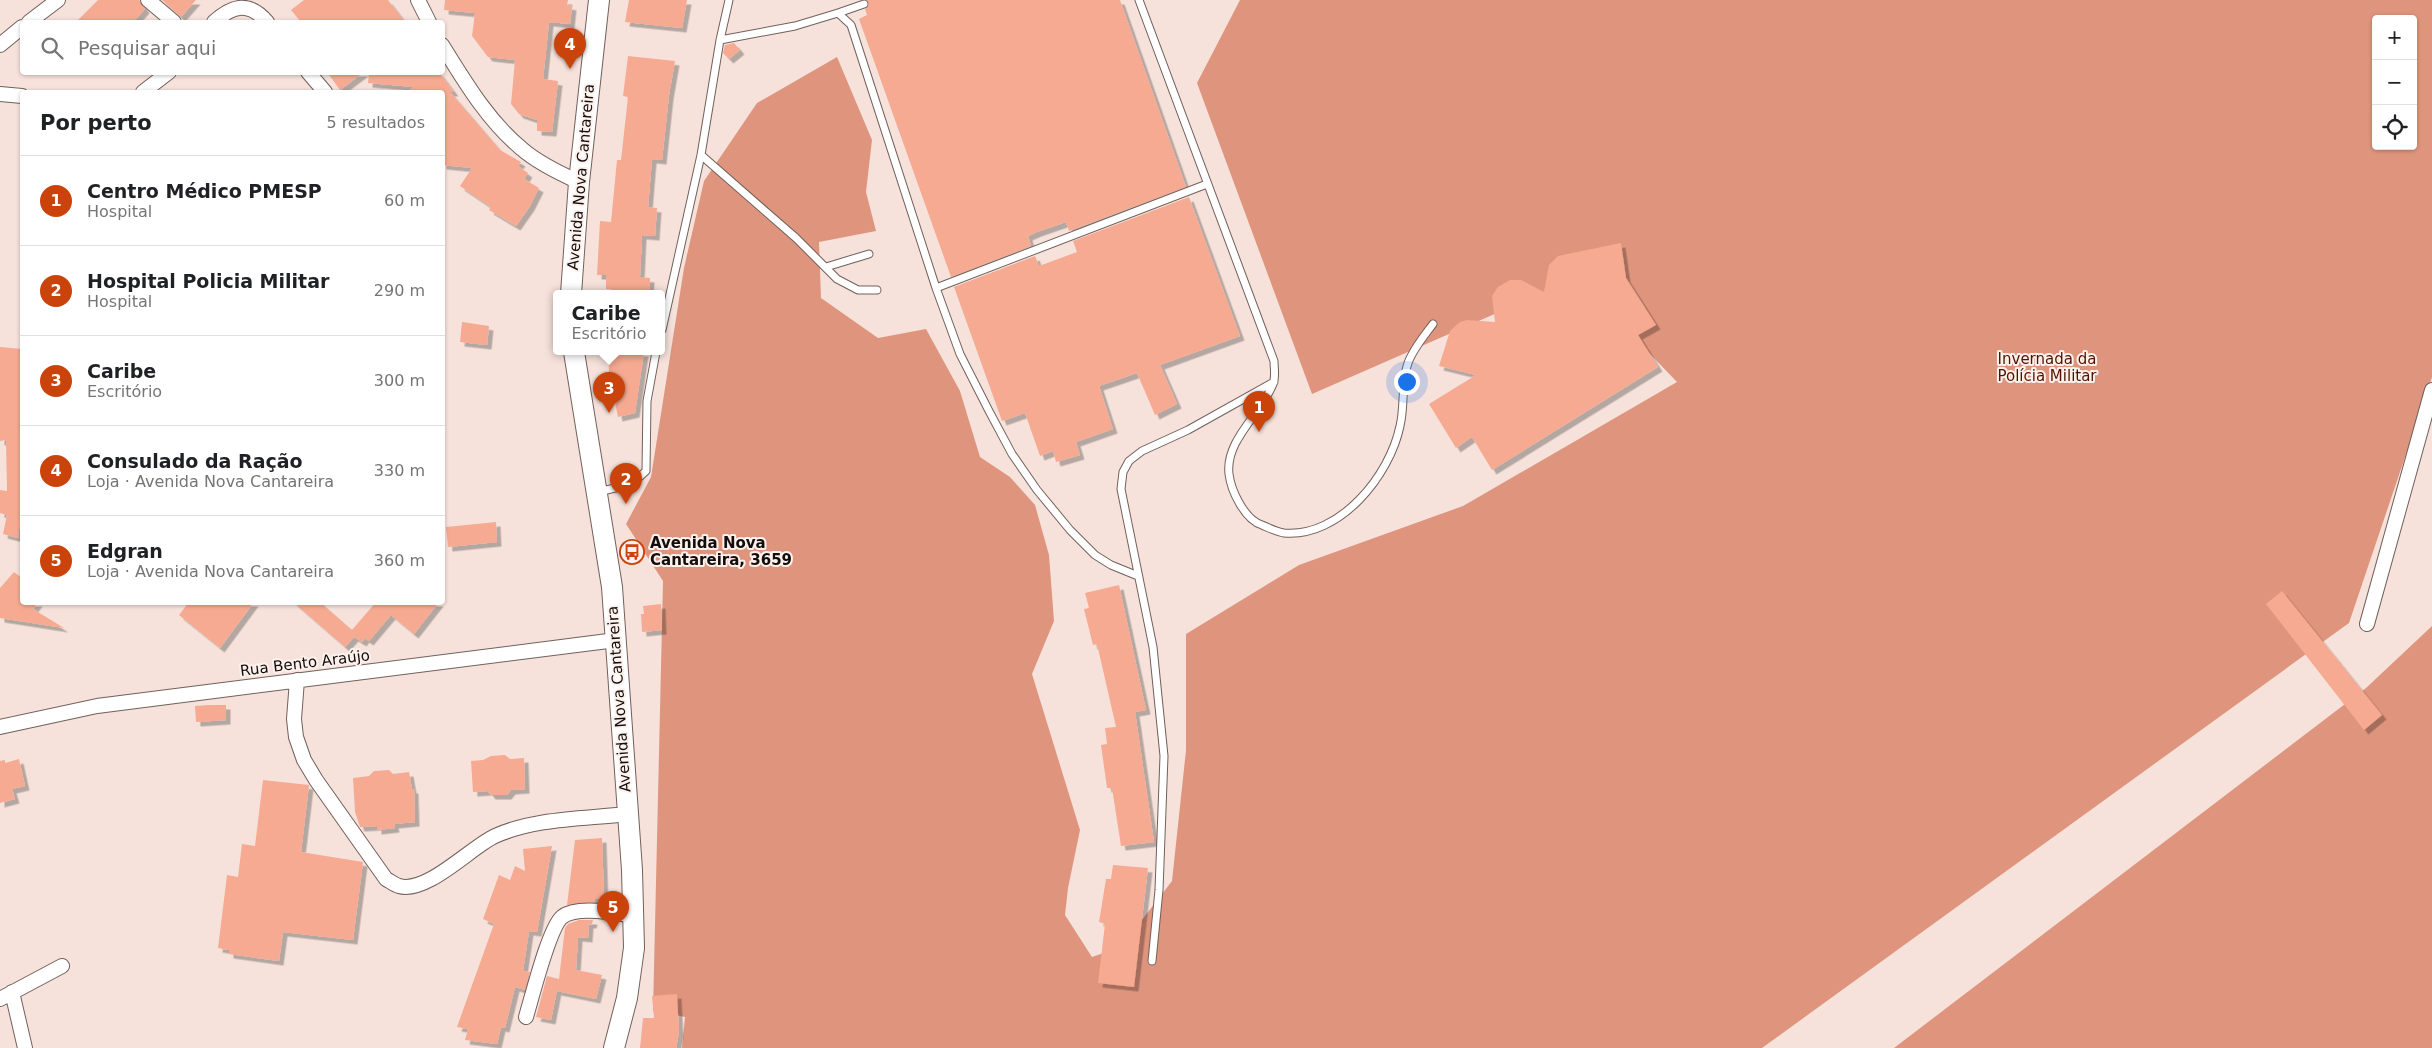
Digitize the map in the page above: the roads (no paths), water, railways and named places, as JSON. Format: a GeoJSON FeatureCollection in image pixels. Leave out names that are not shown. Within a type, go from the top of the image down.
{"type":"FeatureCollection","features":[{"type":"Feature","properties":{"kind":"main road","name":"Avenida Nova Cantareira"},"geometry":{"type":"LineString","coordinates":[[571,290],[579,182],[599,0]]}},
{"type":"Feature","properties":{"kind":"main road","name":"Avenida Nova Cantareira"},"geometry":{"type":"LineString","coordinates":[[574,355],[612,587],[634,916],[634,948],[627,998],[614,1048]]}},
{"type":"Feature","properties":{"kind":"street"},"geometry":{"type":"LineString","coordinates":[[32,20],[58,0]]}},
{"type":"Feature","properties":{"kind":"street"},"geometry":{"type":"LineString","coordinates":[[148,0],[172,20]]}},
{"type":"Feature","properties":{"kind":"street"},"geometry":{"type":"LineString","coordinates":[[418,0],[428,20]]}},
{"type":"Feature","properties":{"kind":"street"},"geometry":{"type":"LineString","coordinates":[[217,20],[226,13],[240,7],[252,9],[265,20]]}},
{"type":"Feature","properties":{"kind":"street"},"geometry":{"type":"LineString","coordinates":[[0,45],[20,29]]}},
{"type":"Feature","properties":{"kind":"street"},"geometry":{"type":"LineString","coordinates":[[445,49],[495,124],[522,150],[551,169],[579,182]]}},
{"type":"Feature","properties":{"kind":"street"},"geometry":{"type":"LineString","coordinates":[[146,90],[165,75]]}},
{"type":"Feature","properties":{"kind":"street"},"geometry":{"type":"LineString","coordinates":[[311,75],[323,90]]}},
{"type":"Feature","properties":{"kind":"street"},"geometry":{"type":"LineString","coordinates":[[0,94],[20,96]]}},
{"type":"Feature","properties":{"kind":"street"},"geometry":{"type":"LineString","coordinates":[[2367,624],[2432,390]]}},
{"type":"Feature","properties":{"kind":"street","name":"Rua Bento Araújo"},"geometry":{"type":"LineString","coordinates":[[0,727],[97,706],[616,640]]}},
{"type":"Feature","properties":{"kind":"street"},"geometry":{"type":"LineString","coordinates":[[297,680],[294,719],[296,737],[304,760],[386,879],[400,887],[419,884],[442,874],[475,848],[495,836],[518,827],[627,814]]}},
{"type":"Feature","properties":{"kind":"street"},"geometry":{"type":"LineString","coordinates":[[526,1017],[553,931],[562,917],[571,913],[608,911],[634,916]]}},
{"type":"Feature","properties":{"kind":"street"},"geometry":{"type":"LineString","coordinates":[[25,1048],[6,996],[62,966]]}},
{"type":"Feature","properties":{"kind":"lane"},"geometry":{"type":"LineString","coordinates":[[665,317],[701,156],[720,40],[729,0]]}},
{"type":"Feature","properties":{"kind":"lane"},"geometry":{"type":"LineString","coordinates":[[1139,0],[1274,361],[1274,382],[1265,401],[1234,444],[1228,472],[1236,500],[1258,524],[1284,533],[1312,529],[1336,520],[1358,502],[1388,462],[1400,426],[1408,363],[1433,324]]}},
{"type":"Feature","properties":{"kind":"lane"},"geometry":{"type":"LineString","coordinates":[[720,40],[794,26],[864,4]]}},
{"type":"Feature","properties":{"kind":"lane"},"geometry":{"type":"LineString","coordinates":[[838,13],[851,26],[936,288],[960,354],[1012,454],[1037,490],[1070,530],[1095,555],[1110,565],[1138,576]]}},
{"type":"Feature","properties":{"kind":"lane"},"geometry":{"type":"LineString","coordinates":[[701,156],[796,238],[837,279],[858,290],[877,290]]}},
{"type":"Feature","properties":{"kind":"lane"},"geometry":{"type":"LineString","coordinates":[[936,288],[1207,184]]}},
{"type":"Feature","properties":{"kind":"lane"},"geometry":{"type":"LineString","coordinates":[[826,267],[869,254]]}},
{"type":"Feature","properties":{"kind":"lane"},"geometry":{"type":"LineString","coordinates":[[597,492],[632,484],[646,471],[647,401],[655,355]]}},
{"type":"Feature","properties":{"kind":"lane"},"geometry":{"type":"LineString","coordinates":[[1152,960],[1159,890],[1164,756],[1153,647],[1121,489],[1124,472],[1129,461],[1142,451],[1188,430],[1274,382]]}},
{"type":"Feature","properties":{"kind":"place","name":"Consulado da Ração"},"geometry":{"type":"Point","coordinates":[570,69]}},
{"type":"Feature","properties":{"kind":"place","name":"Caribe"},"geometry":{"type":"Point","coordinates":[609,413]}},
{"type":"Feature","properties":{"kind":"place","name":"Centro Médico PMESP"},"geometry":{"type":"Point","coordinates":[1259,432]}},
{"type":"Feature","properties":{"kind":"place","name":"Hospital Policia Militar"},"geometry":{"type":"Point","coordinates":[626,504]}},
{"type":"Feature","properties":{"kind":"place","name":"Avenida Nova Cantareira, 3659"},"geometry":{"type":"Point","coordinates":[632,552]}},
{"type":"Feature","properties":{"kind":"place","name":"Edgran"},"geometry":{"type":"Point","coordinates":[613,932]}},
{"type":"Feature","properties":{"kind":"park label","name":"Invernada da Polícia Militar"},"geometry":{"type":"Point","coordinates":[2047,368]}}]}
